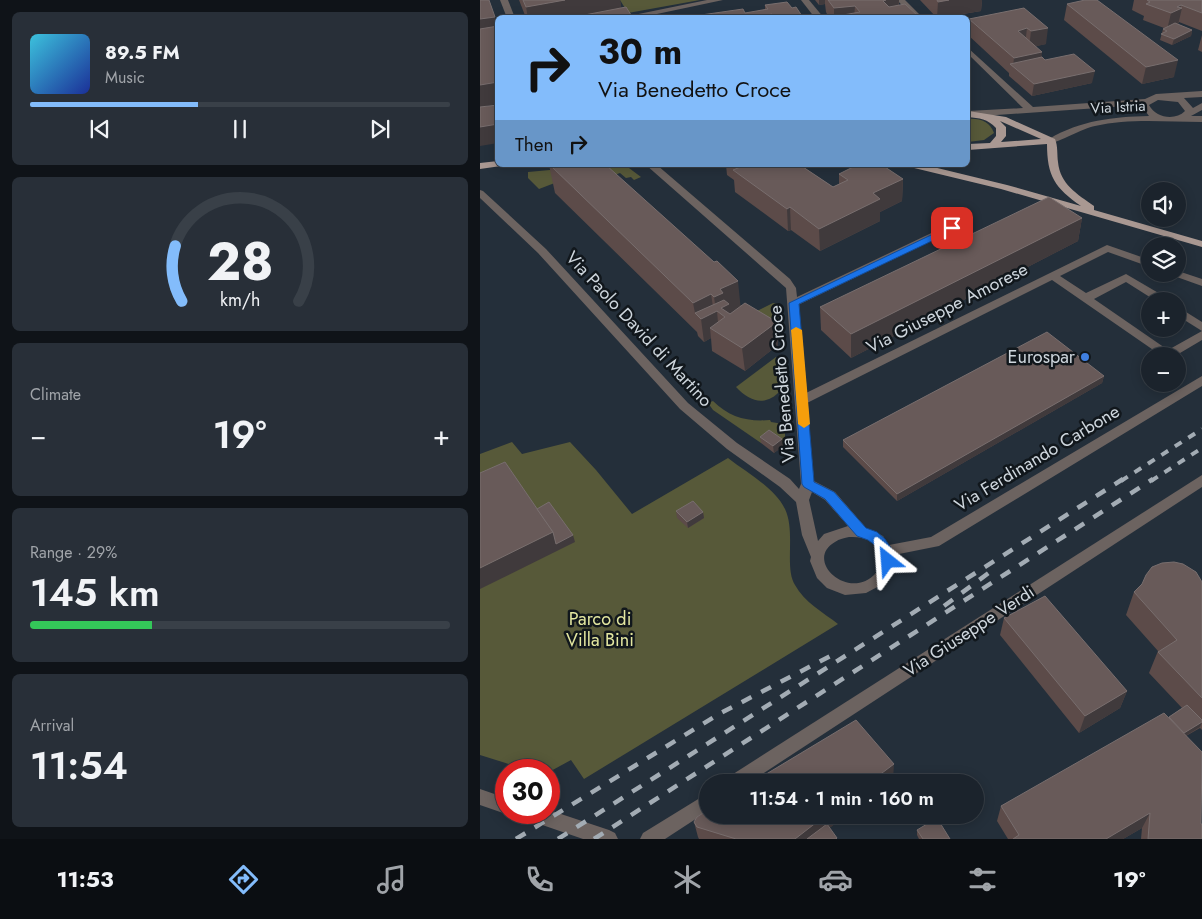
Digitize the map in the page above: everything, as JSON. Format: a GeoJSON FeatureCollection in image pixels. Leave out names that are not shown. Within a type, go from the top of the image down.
{"type":"FeatureCollection","features":[{"type":"Feature","properties":{"kind":"main road"},"geometry":{"type":"LineString","coordinates":[[970,114],[996,117],[1014,123],[1052,141]]}},
{"type":"Feature","properties":{"kind":"main road"},"geometry":{"type":"LineString","coordinates":[[986,116],[994,120],[1001,127],[1001,136],[994,144]]}},
{"type":"Feature","properties":{"kind":"main road"},"geometry":{"type":"LineString","coordinates":[[970,147],[1052,141]]}},
{"type":"Feature","properties":{"kind":"main road"},"geometry":{"type":"LineString","coordinates":[[1052,141],[1051,160],[1057,180],[1072,195],[1098,214]]}},
{"type":"Feature","properties":{"kind":"main road"},"geometry":{"type":"LineString","coordinates":[[480,166],[495,164]]}},
{"type":"Feature","properties":{"kind":"main road"},"geometry":{"type":"LineString","coordinates":[[920,167],[1004,187],[1202,244]]}},
{"type":"Feature","properties":{"kind":"street"},"geometry":{"type":"LineString","coordinates":[[504,0],[510,15]]}},
{"type":"Feature","properties":{"kind":"street"},"geometry":{"type":"LineString","coordinates":[[636,15],[719,0]]}},
{"type":"Feature","properties":{"kind":"street"},"geometry":{"type":"LineString","coordinates":[[805,0],[818,15]]}},
{"type":"Feature","properties":{"kind":"street"},"geometry":{"type":"LineString","coordinates":[[902,0],[916,15]]}},
{"type":"Feature","properties":{"kind":"street"},"geometry":{"type":"LineString","coordinates":[[970,52],[1030,108]]}},
{"type":"Feature","properties":{"kind":"street","name":"Via Istria"},"geometry":{"type":"LineString","coordinates":[[970,114],[1030,108],[1147,102],[1156,97],[1202,94]]}},
{"type":"Feature","properties":{"kind":"street"},"geometry":{"type":"LineString","coordinates":[[1170,97],[1202,105]]}},
{"type":"Feature","properties":{"kind":"street"},"geometry":{"type":"LineString","coordinates":[[1147,102],[1146,109],[1150,113],[1175,119],[1189,114],[1202,105]]}},
{"type":"Feature","properties":{"kind":"street"},"geometry":{"type":"LineString","coordinates":[[1184,102],[1190,108],[1189,114]]}},
{"type":"Feature","properties":{"kind":"street","name":"Via Istria"},"geometry":{"type":"LineString","coordinates":[[1052,141],[1066,131],[1084,124],[1100,121],[1202,119]]}},
{"type":"Feature","properties":{"kind":"street","name":"Via Benedetto Croce"},"geometry":{"type":"LineString","coordinates":[[652,167],[792,288],[808,484]]}},
{"type":"Feature","properties":{"kind":"street","name":"Via Paolo David di Martino"},"geometry":{"type":"LineString","coordinates":[[480,193],[542,251],[684,406],[732,446],[785,483],[802,500]]}},
{"type":"Feature","properties":{"kind":"street"},"geometry":{"type":"LineString","coordinates":[[794,303],[969,219]]}},
{"type":"Feature","properties":{"kind":"street","name":"Via Giuseppe Amorese"},"geometry":{"type":"LineString","coordinates":[[802,400],[1107,248],[1141,261]]}},
{"type":"Feature","properties":{"kind":"street"},"geometry":{"type":"LineString","coordinates":[[1052,275],[1168,355],[1202,335]]}},
{"type":"Feature","properties":{"kind":"street"},"geometry":{"type":"LineString","coordinates":[[1086,298],[1126,277],[1149,292]]}},
{"type":"Feature","properties":{"kind":"street"},"geometry":{"type":"LineString","coordinates":[[1186,277],[1202,283]]}},
{"type":"Feature","properties":{"kind":"street"},"geometry":{"type":"LineString","coordinates":[[1186,316],[1202,327]]}},
{"type":"Feature","properties":{"kind":"street","name":"Via Ferdinando Carbone"},"geometry":{"type":"LineString","coordinates":[[886,551],[934,542],[1202,380]]}},
{"type":"Feature","properties":{"kind":"street","name":"Via Giuseppe Verdi"},"geometry":{"type":"LineString","coordinates":[[748,774],[1202,480]]}},
{"type":"Feature","properties":{"kind":"street"},"geometry":{"type":"LineString","coordinates":[[808,484],[830,496],[862,532],[876,539],[886,551],[888,561],[886,571],[880,579],[860,589],[837,587],[827,582],[820,574],[817,565],[817,555],[809,535],[802,500],[808,484]]}},
{"type":"Feature","properties":{"kind":"street"},"geometry":{"type":"LineString","coordinates":[[817,555],[821,546],[828,538],[838,533],[862,532]]}},
{"type":"Feature","properties":{"kind":"street"},"geometry":{"type":"LineString","coordinates":[[480,797],[495,802]]}},
{"type":"Feature","properties":{"kind":"street"},"geometry":{"type":"LineString","coordinates":[[649,839],[699,807]]}},
{"type":"Feature","properties":{"kind":"street"},"geometry":{"type":"LineString","coordinates":[[560,823],[609,839]]}},
{"type":"Feature","properties":{"kind":"green space"},"geometry":{"type":"Polygon","coordinates":[[[620,0],[700,0],[628,13],[620,0]]]}},
{"type":"Feature","properties":{"kind":"green space"},"geometry":{"type":"Polygon","coordinates":[[[970,119],[984,122],[992,129],[994,133],[984,140],[970,142],[970,119]]]}},
{"type":"Feature","properties":{"kind":"green space"},"geometry":{"type":"Polygon","coordinates":[[[582,167],[586,171],[539,189],[528,178],[528,172],[582,167]]]}},
{"type":"Feature","properties":{"kind":"green space"},"geometry":{"type":"Polygon","coordinates":[[[602,167],[628,167],[641,177],[634,180],[631,177],[626,178],[620,173],[609,177],[602,167]]]}},
{"type":"Feature","properties":{"kind":"green space"},"geometry":{"type":"Polygon","coordinates":[[[773,303],[778,304],[779,331],[777,333],[753,313],[773,303]]]}},
{"type":"Feature","properties":{"kind":"green space"},"geometry":{"type":"Polygon","coordinates":[[[776,357],[780,360],[781,390],[770,399],[758,401],[752,399],[736,387],[776,357]]]}},
{"type":"Feature","properties":{"kind":"green space"},"geometry":{"type":"Polygon","coordinates":[[[713,401],[732,415],[746,419],[770,420],[771,422],[783,424],[785,427],[785,444],[783,446],[770,437],[761,443],[713,410],[708,403],[713,401]]]}},
{"type":"Feature","properties":{"kind":"green space","name":"Parco di Villa Bini"},"geometry":{"type":"Polygon","coordinates":[[[512,442],[522,454],[570,442],[632,514],[728,458],[767,487],[780,501],[785,509],[790,528],[790,569],[795,585],[809,602],[838,624],[584,779],[571,760],[560,766],[560,759],[495,760],[480,755],[480,454],[512,442]]]}},
{"type":"Feature","properties":{"kind":"building"},"geometry":{"type":"Polygon","coordinates":[[[480,0],[489,0],[495,17],[480,19],[480,0]]]}},
{"type":"Feature","properties":{"kind":"building"},"geometry":{"type":"Polygon","coordinates":[[[523,0],[565,0],[526,7],[523,0]]]}},
{"type":"Feature","properties":{"kind":"building"},"geometry":{"type":"Polygon","coordinates":[[[828,0],[886,0],[883,1],[889,7],[905,4],[917,15],[843,15],[860,12],[855,6],[834,8],[828,0]]]}},
{"type":"Feature","properties":{"kind":"building"},"geometry":{"type":"Polygon","coordinates":[[[1085,0],[1097,0],[1178,60],[1146,67],[1067,4],[1085,0]]]}},
{"type":"Feature","properties":{"kind":"building"},"geometry":{"type":"Polygon","coordinates":[[[1147,0],[1202,0],[1202,13],[1181,5],[1177,7],[1182,8],[1171,13],[1146,4],[1150,2],[1147,0]]]}},
{"type":"Feature","properties":{"kind":"building"},"geometry":{"type":"Polygon","coordinates":[[[787,2],[792,8],[796,7],[801,15],[701,15],[743,9],[745,13],[768,9],[765,5],[787,2]]]}},
{"type":"Feature","properties":{"kind":"building"},"geometry":{"type":"Polygon","coordinates":[[[626,7],[631,15],[585,15],[626,7]]]}},
{"type":"Feature","properties":{"kind":"building"},"geometry":{"type":"Polygon","coordinates":[[[1024,8],[1048,28],[1031,31],[1027,28],[1018,31],[1042,52],[1014,58],[970,19],[1024,8]]]}},
{"type":"Feature","properties":{"kind":"building"},"geometry":{"type":"Polygon","coordinates":[[[1175,23],[1192,30],[1174,39],[1161,34],[1167,31],[1163,29],[1175,23]]]}},
{"type":"Feature","properties":{"kind":"building"},"geometry":{"type":"Polygon","coordinates":[[[495,26],[495,82],[480,85],[480,29],[495,26]]]}},
{"type":"Feature","properties":{"kind":"building"},"geometry":{"type":"Polygon","coordinates":[[[1074,54],[1095,71],[1034,84],[1010,64],[1042,57],[1045,60],[1074,54]]]}},
{"type":"Feature","properties":{"kind":"building"},"geometry":{"type":"Polygon","coordinates":[[[495,105],[495,124],[480,127],[480,107],[495,105]]]}},
{"type":"Feature","properties":{"kind":"building"},"geometry":{"type":"Polygon","coordinates":[[[552,167],[608,167],[714,262],[717,261],[738,281],[720,289],[723,293],[714,297],[711,294],[693,303],[552,167]]]}},
{"type":"Feature","properties":{"kind":"building"},"geometry":{"type":"Polygon","coordinates":[[[740,167],[803,167],[833,187],[848,180],[839,174],[853,167],[885,167],[903,179],[873,193],[880,199],[819,229],[790,207],[787,209],[733,170],[740,167]]]}},
{"type":"Feature","properties":{"kind":"building"},"geometry":{"type":"Polygon","coordinates":[[[1049,197],[1082,218],[851,334],[820,307],[1049,197]]]}},
{"type":"Feature","properties":{"kind":"building"},"geometry":{"type":"Polygon","coordinates":[[[724,300],[729,304],[721,308],[730,314],[745,303],[777,322],[742,348],[710,328],[725,317],[717,311],[701,319],[695,313],[724,300]]]}},
{"type":"Feature","properties":{"kind":"building"},"geometry":{"type":"Polygon","coordinates":[[[1047,332],[1104,376],[897,494],[843,440],[1047,332]]]}},
{"type":"Feature","properties":{"kind":"building"},"geometry":{"type":"Polygon","coordinates":[[[769,430],[782,439],[773,446],[760,437],[769,430]]]}},
{"type":"Feature","properties":{"kind":"building"},"geometry":{"type":"Polygon","coordinates":[[[505,462],[553,532],[480,568],[480,473],[505,462]]]}},
{"type":"Feature","properties":{"kind":"building"},"geometry":{"type":"Polygon","coordinates":[[[693,501],[703,512],[687,522],[676,511],[693,501]]]}},
{"type":"Feature","properties":{"kind":"building"},"geometry":{"type":"Polygon","coordinates":[[[549,502],[573,535],[556,544],[553,532],[537,509],[549,502]]]}},
{"type":"Feature","properties":{"kind":"building"},"geometry":{"type":"Polygon","coordinates":[[[1174,562],[1183,564],[1196,572],[1202,582],[1202,698],[1158,652],[1177,640],[1134,592],[1142,584],[1152,567],[1162,563],[1174,562]]]}},
{"type":"Feature","properties":{"kind":"building"},"geometry":{"type":"Polygon","coordinates":[[[1045,596],[1127,691],[1085,716],[1004,618],[1045,596]]]}},
{"type":"Feature","properties":{"kind":"building"},"geometry":{"type":"Polygon","coordinates":[[[1187,705],[1202,722],[1184,733],[1169,717],[1187,705]]]}},
{"type":"Feature","properties":{"kind":"building"},"geometry":{"type":"Polygon","coordinates":[[[1164,713],[1202,752],[1202,839],[1148,839],[1150,813],[1106,839],[1013,839],[1019,835],[1001,806],[1164,713]]]}},
{"type":"Feature","properties":{"kind":"building"},"geometry":{"type":"Polygon","coordinates":[[[856,720],[894,764],[881,774],[766,774],[856,720]]]}},
{"type":"Feature","properties":{"kind":"building"},"geometry":{"type":"Polygon","coordinates":[[[699,816],[699,824],[814,824],[795,839],[736,839],[697,827],[694,822],[699,816]]]}},
{"type":"Feature","properties":{"kind":"building"},"geometry":{"type":"Polygon","coordinates":[[[827,824],[837,838],[836,839],[807,839],[827,824]]]}},
{"type":"Feature","properties":{"kind":"building"},"geometry":{"type":"Polygon","coordinates":[[[927,824],[941,824],[950,839],[923,839],[917,830],[927,824]]]}},
{"type":"Feature","properties":{"kind":"railway"},"geometry":{"type":"LineString","coordinates":[[1121,481],[1202,429]]}},
{"type":"Feature","properties":{"kind":"railway"},"geometry":{"type":"LineString","coordinates":[[1151,481],[1202,448]]}},
{"type":"Feature","properties":{"kind":"railway"},"geometry":{"type":"LineString","coordinates":[[558,839],[1123,479]]}},
{"type":"Feature","properties":{"kind":"railway"},"geometry":{"type":"LineString","coordinates":[[594,839],[1153,479]]}},
{"type":"Feature","properties":{"kind":"railway"},"geometry":{"type":"LineString","coordinates":[[944,606],[994,569]]}},
{"type":"Feature","properties":{"kind":"railway"},"geometry":{"type":"LineString","coordinates":[[516,839],[719,714],[838,652]]}},
{"type":"Feature","properties":{"kind":"slow traffic"},"geometry":{"type":"LineString","coordinates":[[796,330],[804,424]]}},
{"type":"Feature","properties":{"kind":"place","name":"Eurospar"},"geometry":{"type":"Point","coordinates":[1085,357]}},
{"type":"Feature","properties":{"kind":"route"},"geometry":{"type":"LineString","coordinates":[[888,561],[886,551],[881,543],[872,536],[862,532],[830,496],[808,484],[794,303],[952,228]]}}]}
